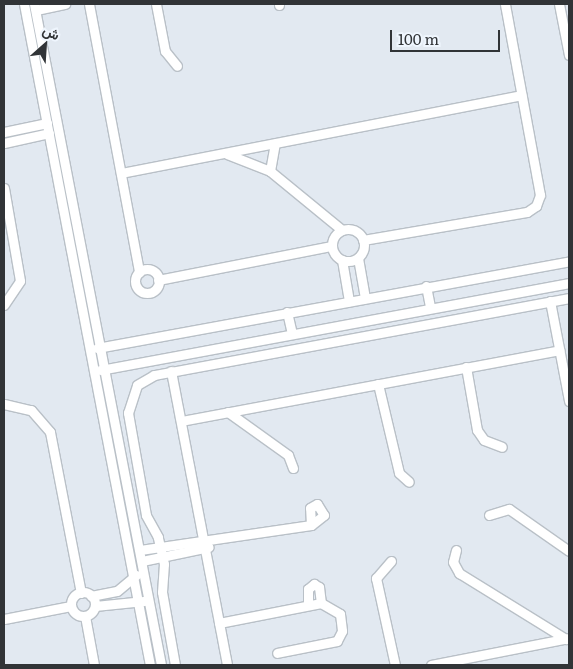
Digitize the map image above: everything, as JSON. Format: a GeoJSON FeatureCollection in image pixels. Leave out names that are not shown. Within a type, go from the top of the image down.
{"type":"FeatureCollection","features":[{"type":"Feature","properties":{"kind":"street"},"geometry":{"type":"LineString","coordinates":[[24,4],[150,665]]}},
{"type":"Feature","properties":{"kind":"street"},"geometry":{"type":"LineString","coordinates":[[65,4],[35,7],[161,665]]}},
{"type":"Feature","properties":{"kind":"street"},"geometry":{"type":"LineString","coordinates":[[89,4],[139,272],[135,282],[141,291],[155,290],[158,280]]}},
{"type":"Feature","properties":{"kind":"street"},"geometry":{"type":"LineString","coordinates":[[156,4],[165,52],[177,66]]}},
{"type":"Feature","properties":{"kind":"street"},"geometry":{"type":"LineString","coordinates":[[364,240],[534,209],[540,195],[505,4]]}},
{"type":"Feature","properties":{"kind":"street"},"geometry":{"type":"LineString","coordinates":[[559,4],[569,55]]}},
{"type":"Feature","properties":{"kind":"street"},"geometry":{"type":"LineString","coordinates":[[39,84],[49,80]]}},
{"type":"Feature","properties":{"kind":"street"},"geometry":{"type":"LineString","coordinates":[[121,173],[522,95]]}},
{"type":"Feature","properties":{"kind":"street"},"geometry":{"type":"LineString","coordinates":[[4,132],[47,123]]}},
{"type":"Feature","properties":{"kind":"street"},"geometry":{"type":"LineString","coordinates":[[4,143],[49,133]]}},
{"type":"Feature","properties":{"kind":"street"},"geometry":{"type":"LineString","coordinates":[[270,171],[275,143]]}},
{"type":"Feature","properties":{"kind":"street"},"geometry":{"type":"LineString","coordinates":[[224,153],[270,171],[342,230],[357,232],[364,240]]}},
{"type":"Feature","properties":{"kind":"street"},"geometry":{"type":"LineString","coordinates":[[55,163],[65,160]]}},
{"type":"Feature","properties":{"kind":"street"},"geometry":{"type":"LineString","coordinates":[[4,188],[20,281],[4,305]]}},
{"type":"Feature","properties":{"kind":"street"},"geometry":{"type":"LineString","coordinates":[[158,280],[332,246],[342,230]]}},
{"type":"Feature","properties":{"kind":"street"},"geometry":{"type":"LineString","coordinates":[[364,240],[358,258],[365,298]]}},
{"type":"Feature","properties":{"kind":"street"},"geometry":{"type":"LineString","coordinates":[[332,246],[342,260],[349,301]]}},
{"type":"Feature","properties":{"kind":"street"},"geometry":{"type":"LineString","coordinates":[[342,260],[358,258]]}},
{"type":"Feature","properties":{"kind":"street"},"geometry":{"type":"LineString","coordinates":[[90,349],[569,261]]}},
{"type":"Feature","properties":{"kind":"street"},"geometry":{"type":"LineString","coordinates":[[139,272],[152,271],[158,280]]}},
{"type":"Feature","properties":{"kind":"street"},"geometry":{"type":"LineString","coordinates":[[94,371],[430,307],[569,283]]}},
{"type":"Feature","properties":{"kind":"street"},"geometry":{"type":"LineString","coordinates":[[426,286],[430,307]]}},
{"type":"Feature","properties":{"kind":"street"},"geometry":{"type":"LineString","coordinates":[[347,290],[364,287]]}},
{"type":"Feature","properties":{"kind":"street"},"geometry":{"type":"LineString","coordinates":[[175,665],[162,592],[162,558],[146,515],[128,403],[145,379],[171,371],[569,298]]}},
{"type":"Feature","properties":{"kind":"street"},"geometry":{"type":"LineString","coordinates":[[550,301],[569,401]]}},
{"type":"Feature","properties":{"kind":"street"},"geometry":{"type":"LineString","coordinates":[[287,312],[292,333]]}},
{"type":"Feature","properties":{"kind":"street"},"geometry":{"type":"LineString","coordinates":[[180,421],[560,350]]}},
{"type":"Feature","properties":{"kind":"street"},"geometry":{"type":"LineString","coordinates":[[466,368],[477,430],[484,440],[502,447]]}},
{"type":"Feature","properties":{"kind":"street"},"geometry":{"type":"LineString","coordinates":[[171,371],[226,665]]}},
{"type":"Feature","properties":{"kind":"street"},"geometry":{"type":"LineString","coordinates":[[378,384],[399,473],[409,482]]}},
{"type":"Feature","properties":{"kind":"street"},"geometry":{"type":"LineString","coordinates":[[4,404],[31,410],[50,432],[81,593],[71,606],[4,620]]}},
{"type":"Feature","properties":{"kind":"street"},"geometry":{"type":"LineString","coordinates":[[228,412],[288,455],[293,468]]}},
{"type":"Feature","properties":{"kind":"street"},"geometry":{"type":"LineString","coordinates":[[489,515],[509,509],[569,551]]}},
{"type":"Feature","properties":{"kind":"street"},"geometry":{"type":"LineString","coordinates":[[140,550],[203,539],[215,542],[311,525]]}},
{"type":"Feature","properties":{"kind":"street"},"geometry":{"type":"LineString","coordinates":[[142,561],[205,550],[215,542]]}},
{"type":"Feature","properties":{"kind":"street"},"geometry":{"type":"LineString","coordinates":[[173,544],[175,556]]}},
{"type":"Feature","properties":{"kind":"street"},"geometry":{"type":"LineString","coordinates":[[456,550],[453,562],[459,573],[568,638]]}},
{"type":"Feature","properties":{"kind":"street"},"geometry":{"type":"LineString","coordinates":[[391,561],[376,578],[392,663]]}},
{"type":"Feature","properties":{"kind":"street"},"geometry":{"type":"LineString","coordinates":[[81,593],[91,596],[117,591],[134,576],[145,577]]}},
{"type":"Feature","properties":{"kind":"street"},"geometry":{"type":"LineString","coordinates":[[308,606],[308,589],[314,584],[319,587],[321,603]]}},
{"type":"Feature","properties":{"kind":"street"},"geometry":{"type":"LineString","coordinates":[[117,591],[119,602]]}},
{"type":"Feature","properties":{"kind":"street"},"geometry":{"type":"LineString","coordinates":[[91,596],[95,606]]}},
{"type":"Feature","properties":{"kind":"street"},"geometry":{"type":"LineString","coordinates":[[85,616],[95,606],[119,602],[139,602],[148,597]]}},
{"type":"Feature","properties":{"kind":"street"},"geometry":{"type":"LineString","coordinates":[[219,623],[321,603],[340,614],[342,631],[337,641],[277,653]]}},
{"type":"Feature","properties":{"kind":"street"},"geometry":{"type":"LineString","coordinates":[[71,606],[76,614],[85,616]]}},
{"type":"Feature","properties":{"kind":"street"},"geometry":{"type":"LineString","coordinates":[[85,616],[94,665]]}},
{"type":"Feature","properties":{"kind":"street"},"geometry":{"type":"LineString","coordinates":[[431,665],[568,638]]}}]}
